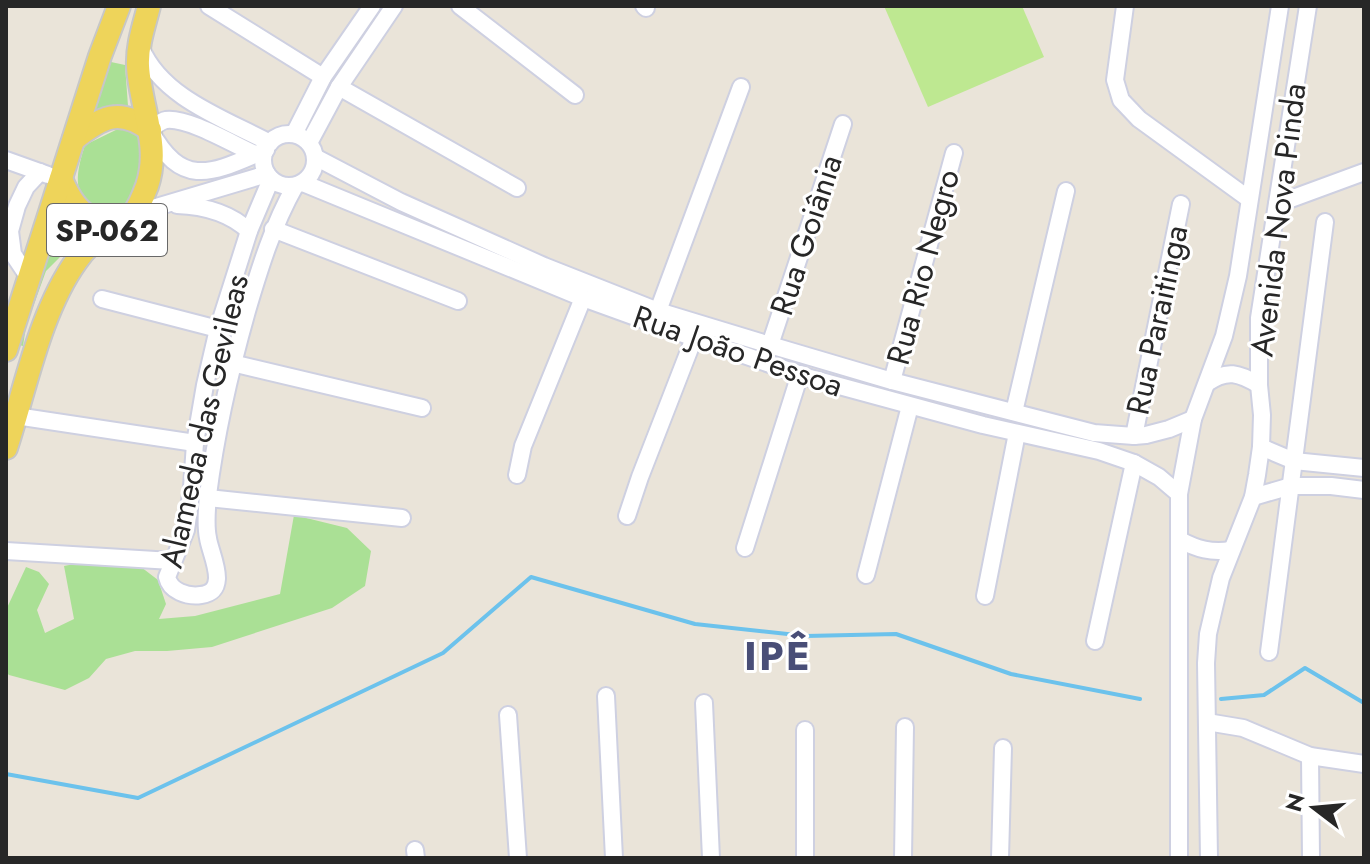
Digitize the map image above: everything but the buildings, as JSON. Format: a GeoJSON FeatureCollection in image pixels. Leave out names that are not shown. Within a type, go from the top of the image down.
{"type":"FeatureCollection","features":[{"type":"Feature","properties":{"kind":"main road","name":"SP-062"},"geometry":{"type":"LineString","coordinates":[[8,339],[29,278],[51,176],[74,139],[119,6]]}},
{"type":"Feature","properties":{"kind":"main road","name":"SP-062"},"geometry":{"type":"LineString","coordinates":[[6,448],[43,327],[60,287],[96,238],[133,214],[146,188],[152,148],[138,64],[139,43],[149,6]]}},
{"type":"Feature","properties":{"kind":"main road"},"geometry":{"type":"LineString","coordinates":[[74,139],[102,119],[120,116],[137,120],[150,130]]}},
{"type":"Feature","properties":{"kind":"main road","name":"SP-062"},"geometry":{"type":"LineString","coordinates":[[51,176],[83,213],[100,220],[133,214]]}},
{"type":"Feature","properties":{"kind":"street"},"geometry":{"type":"LineString","coordinates":[[209,6],[323,77]]}},
{"type":"Feature","properties":{"kind":"street"},"geometry":{"type":"LineString","coordinates":[[294,134],[323,77],[372,6]]}},
{"type":"Feature","properties":{"kind":"street","name":"Alameda das Gevileas"},"geometry":{"type":"LineString","coordinates":[[264,149],[264,166],[269,177],[218,329],[195,443],[186,530],[167,577],[174,589],[185,594],[199,596],[214,588],[218,569],[208,542],[206,525],[218,427],[232,363],[273,229],[299,184],[313,172],[312,150],[339,87],[394,6]]}},
{"type":"Feature","properties":{"kind":"street"},"geometry":{"type":"LineString","coordinates":[[460,6],[575,95]]}},
{"type":"Feature","properties":{"kind":"street"},"geometry":{"type":"LineString","coordinates":[[1125,6],[1115,80],[1121,100],[1139,119],[1249,199]]}},
{"type":"Feature","properties":{"kind":"street","name":"Avenida Nova Pinda"},"geometry":{"type":"LineString","coordinates":[[1179,858],[1179,494],[1193,419],[1224,336],[1238,276],[1280,6]]}},
{"type":"Feature","properties":{"kind":"street","name":"Avenida Nova Pinda"},"geometry":{"type":"LineString","coordinates":[[1209,858],[1208,634],[1221,578],[1253,497],[1261,447],[1259,318],[1308,6]]}},
{"type":"Feature","properties":{"kind":"street"},"geometry":{"type":"LineString","coordinates":[[139,43],[159,78],[264,149]]}},
{"type":"Feature","properties":{"kind":"street"},"geometry":{"type":"LineString","coordinates":[[339,87],[517,188]]}},
{"type":"Feature","properties":{"kind":"street"},"geometry":{"type":"LineString","coordinates":[[658,311],[741,87]]}},
{"type":"Feature","properties":{"kind":"street"},"geometry":{"type":"LineString","coordinates":[[264,149],[188,123],[161,121],[150,130],[166,154],[191,171],[216,170],[264,149],[277,137],[294,134],[312,150]]}},
{"type":"Feature","properties":{"kind":"street","name":"Rua Goiânia"},"geometry":{"type":"LineString","coordinates":[[770,345],[843,124]]}},
{"type":"Feature","properties":{"kind":"street","name":"Rua João Pessoa"},"geometry":{"type":"LineString","coordinates":[[312,150],[401,202],[544,266],[658,311],[892,381],[1094,433],[1134,436],[1169,429],[1193,419]]}},
{"type":"Feature","properties":{"kind":"street","name":"Rua Rio Negro"},"geometry":{"type":"LineString","coordinates":[[892,381],[954,153]]}},
{"type":"Feature","properties":{"kind":"street"},"geometry":{"type":"LineString","coordinates":[[6,160],[51,176]]}},
{"type":"Feature","properties":{"kind":"street"},"geometry":{"type":"LineString","coordinates":[[1277,204],[1364,172]]}},
{"type":"Feature","properties":{"kind":"street"},"geometry":{"type":"LineString","coordinates":[[29,278],[13,254],[10,231],[26,187],[51,176]]}},
{"type":"Feature","properties":{"kind":"street"},"geometry":{"type":"LineString","coordinates":[[133,214],[269,177],[278,184],[299,184]]}},
{"type":"Feature","properties":{"kind":"street","name":"Rua João Pessoa"},"geometry":{"type":"LineString","coordinates":[[299,184],[583,298],[800,374],[910,406],[1099,451],[1134,463],[1159,477],[1179,494]]}},
{"type":"Feature","properties":{"kind":"street"},"geometry":{"type":"LineString","coordinates":[[1014,412],[1066,191]]}},
{"type":"Feature","properties":{"kind":"street"},"geometry":{"type":"LineString","coordinates":[[167,204],[186,205],[226,215],[249,231]]}},
{"type":"Feature","properties":{"kind":"street","name":"Rua Paraitinga"},"geometry":{"type":"LineString","coordinates":[[1134,436],[1181,204]]}},
{"type":"Feature","properties":{"kind":"street"},"geometry":{"type":"LineString","coordinates":[[1269,652],[1325,222]]}},
{"type":"Feature","properties":{"kind":"street"},"geometry":{"type":"LineString","coordinates":[[273,229],[458,301]]}},
{"type":"Feature","properties":{"kind":"street"},"geometry":{"type":"LineString","coordinates":[[517,475],[523,446],[583,298]]}},
{"type":"Feature","properties":{"kind":"street"},"geometry":{"type":"LineString","coordinates":[[102,299],[218,329]]}},
{"type":"Feature","properties":{"kind":"street"},"geometry":{"type":"LineString","coordinates":[[627,516],[694,338]]}},
{"type":"Feature","properties":{"kind":"street"},"geometry":{"type":"LineString","coordinates":[[232,363],[422,408]]}},
{"type":"Feature","properties":{"kind":"street"},"geometry":{"type":"LineString","coordinates":[[745,548],[800,374]]}},
{"type":"Feature","properties":{"kind":"street"},"geometry":{"type":"LineString","coordinates":[[1207,383],[1224,374],[1235,374],[1259,385]]}},
{"type":"Feature","properties":{"kind":"street"},"geometry":{"type":"LineString","coordinates":[[866,575],[910,406]]}},
{"type":"Feature","properties":{"kind":"street"},"geometry":{"type":"LineString","coordinates":[[16,416],[195,443]]}},
{"type":"Feature","properties":{"kind":"street"},"geometry":{"type":"LineString","coordinates":[[985,596],[1017,433]]}},
{"type":"Feature","properties":{"kind":"street"},"geometry":{"type":"LineString","coordinates":[[1261,447],[1294,461],[1364,468]]}},
{"type":"Feature","properties":{"kind":"street"},"geometry":{"type":"LineString","coordinates":[[1095,641],[1134,463]]}},
{"type":"Feature","properties":{"kind":"street"},"geometry":{"type":"LineString","coordinates":[[1253,497],[1291,486],[1364,490]]}},
{"type":"Feature","properties":{"kind":"street"},"geometry":{"type":"LineString","coordinates":[[208,498],[402,518]]}},
{"type":"Feature","properties":{"kind":"street"},"geometry":{"type":"LineString","coordinates":[[1180,540],[1207,551],[1231,550]]}},
{"type":"Feature","properties":{"kind":"street"},"geometry":{"type":"LineString","coordinates":[[6,551],[172,561]]}},
{"type":"Feature","properties":{"kind":"street"},"geometry":{"type":"LineString","coordinates":[[606,696],[614,858]]}},
{"type":"Feature","properties":{"kind":"street"},"geometry":{"type":"LineString","coordinates":[[704,703],[711,858]]}},
{"type":"Feature","properties":{"kind":"street"},"geometry":{"type":"LineString","coordinates":[[508,715],[518,858]]}},
{"type":"Feature","properties":{"kind":"street"},"geometry":{"type":"LineString","coordinates":[[1207,722],[1243,728],[1310,756],[1364,764]]}},
{"type":"Feature","properties":{"kind":"street"},"geometry":{"type":"LineString","coordinates":[[903,858],[905,727]]}},
{"type":"Feature","properties":{"kind":"street"},"geometry":{"type":"LineString","coordinates":[[805,730],[805,858]]}},
{"type":"Feature","properties":{"kind":"street"},"geometry":{"type":"LineString","coordinates":[[1000,858],[1003,748]]}},
{"type":"Feature","properties":{"kind":"street"},"geometry":{"type":"LineString","coordinates":[[1310,756],[1311,858]]}},
{"type":"Feature","properties":{"kind":"green space"},"geometry":{"type":"Polygon","coordinates":[[[884,6],[1022,6],[1044,57],[928,107],[884,6]]]}},
{"type":"Feature","properties":{"kind":"green space"},"geometry":{"type":"Polygon","coordinates":[[[111,62],[125,65],[128,106],[110,108],[93,118],[111,62]]]}},
{"type":"Feature","properties":{"kind":"green space"},"geometry":{"type":"Polygon","coordinates":[[[124,126],[139,136],[143,143],[144,160],[128,202],[122,209],[109,214],[95,208],[80,193],[79,169],[85,145],[124,126]]]}},
{"type":"Feature","properties":{"kind":"green space"},"geometry":{"type":"Polygon","coordinates":[[[61,211],[81,231],[46,271],[26,326],[23,346],[16,344],[61,211]]]}},
{"type":"Feature","properties":{"kind":"green space"},"geometry":{"type":"Polygon","coordinates":[[[294,515],[347,528],[371,551],[365,586],[332,608],[212,647],[135,651],[106,659],[89,678],[65,690],[6,672],[6,610],[26,567],[39,572],[49,584],[37,610],[45,633],[74,619],[64,566],[95,560],[141,567],[158,580],[166,604],[159,619],[195,616],[280,594],[294,515]]]}},
{"type":"Feature","properties":{"kind":"waterway"},"geometry":{"type":"LineString","coordinates":[[6,774],[138,798],[443,653],[531,577],[695,624],[806,636],[896,634],[1011,674],[1140,699]]}},
{"type":"Feature","properties":{"kind":"waterway"},"geometry":{"type":"LineString","coordinates":[[1221,699],[1264,695],[1305,668],[1364,703]]}},
{"type":"Feature","properties":{"kind":"district","name":"IPÊ"},"geometry":{"type":"Point","coordinates":[778,656]}}]}
